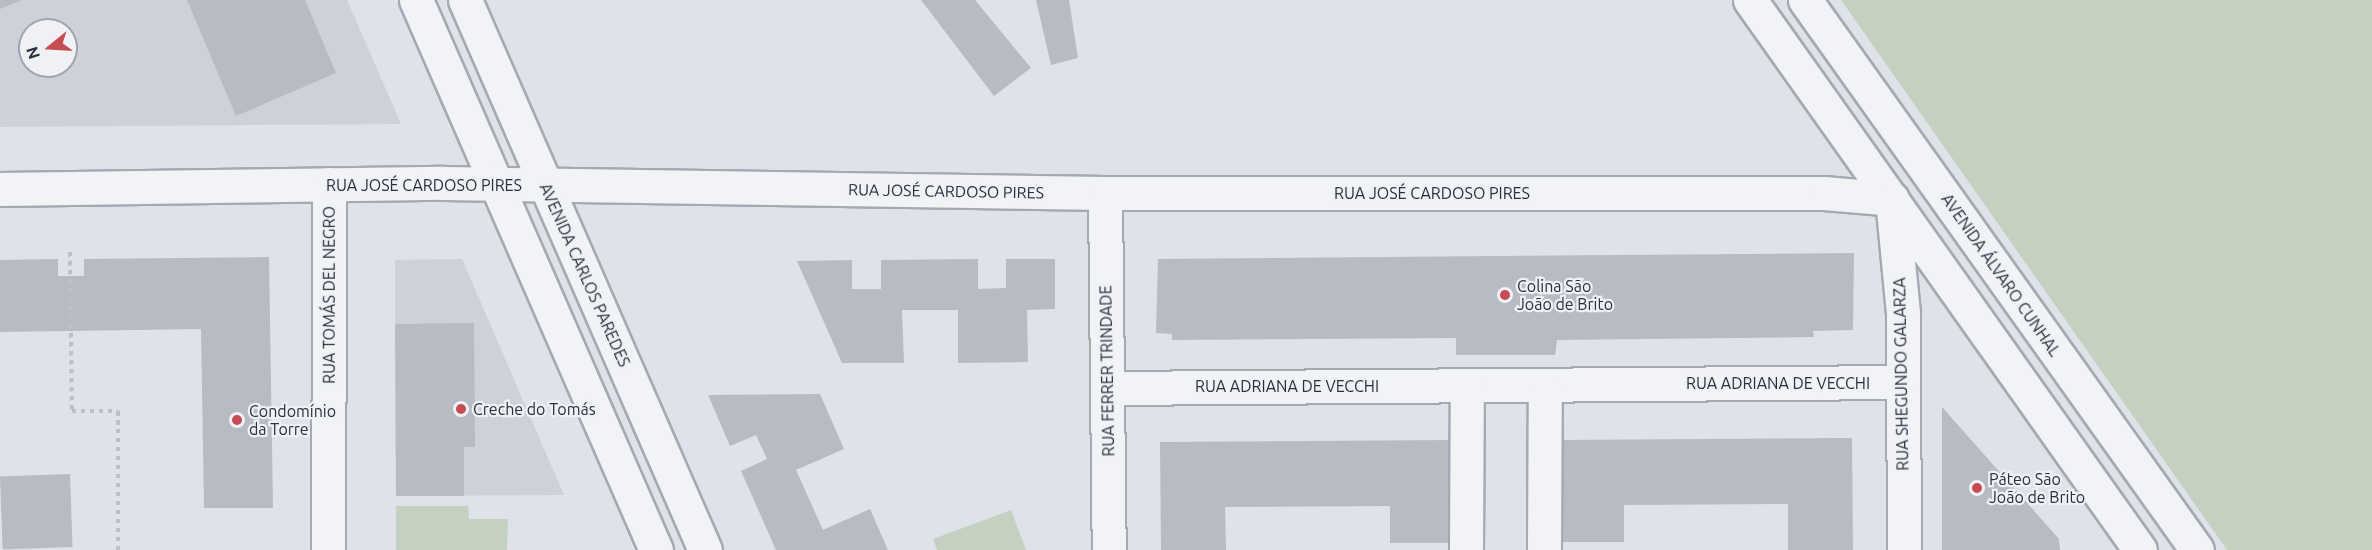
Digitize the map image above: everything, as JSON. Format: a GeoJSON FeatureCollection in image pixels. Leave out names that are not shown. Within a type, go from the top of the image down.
{"type":"FeatureCollection","features":[{"type":"Feature","properties":{"kind":"street"},"geometry":{"type":"LineString","coordinates":[[416,0],[656,550]]}},
{"type":"Feature","properties":{"kind":"street","name":"AVENIDA CARLOS PAREDES"},"geometry":{"type":"LineString","coordinates":[[465,0],[705,550]]}},
{"type":"Feature","properties":{"kind":"street"},"geometry":{"type":"LineString","coordinates":[[1750,0],[2140,550]]}},
{"type":"Feature","properties":{"kind":"street","name":"AVENIDA ÁLVARO CUNHAL"},"geometry":{"type":"LineString","coordinates":[[1805,0],[2197,550]]}},
{"type":"Feature","properties":{"kind":"street","name":"RUA TOMÁS DEL NEGRO"},"geometry":{"type":"LineString","coordinates":[[328,550],[329,184]]}},
{"type":"Feature","properties":{"kind":"street","name":"RUA JOSÉ CARDOSO PIRES"},"geometry":{"type":"LineString","coordinates":[[0,189],[496,184],[1105,193],[1824,193],[1892,199]]}},
{"type":"Feature","properties":{"kind":"street","name":"RUA FERRER TRINDADE"},"geometry":{"type":"LineString","coordinates":[[1105,193],[1109,550]]}},
{"type":"Feature","properties":{"kind":"street","name":"RUA SHEGUNDO GALARZA"},"geometry":{"type":"LineString","coordinates":[[1892,199],[1903,314],[1904,550]]}},
{"type":"Feature","properties":{"kind":"street"},"geometry":{"type":"LineString","coordinates":[[1903,314],[1912,291],[1924,285],[1938,285],[1965,303]]}},
{"type":"Feature","properties":{"kind":"street","name":"RUA ADRIANA DE VECCHI"},"geometry":{"type":"LineString","coordinates":[[1107,388],[1903,382]]}},
{"type":"Feature","properties":{"kind":"street"},"geometry":{"type":"LineString","coordinates":[[1466,550],[1467,385]]}},
{"type":"Feature","properties":{"kind":"street"},"geometry":{"type":"LineString","coordinates":[[1544,550],[1545,385]]}},
{"type":"Feature","properties":{"kind":"path"},"geometry":{"type":"LineString","coordinates":[[69,252],[72,411],[118,411],[118,550]]}},
{"type":"Feature","properties":{"kind":"shaded area"},"geometry":{"type":"Polygon","coordinates":[[[0,0],[347,0],[401,124],[0,127],[0,0]]]}},
{"type":"Feature","properties":{"kind":"shaded area","name":"Creche do Tomás"},"geometry":{"type":"Polygon","coordinates":[[[462,259],[564,495],[396,496],[395,260],[462,259]]]}},
{"type":"Feature","properties":{"kind":"green space"},"geometry":{"type":"Polygon","coordinates":[[[1841,0],[2372,0],[2372,550],[2227,550],[1841,0]]]}},
{"type":"Feature","properties":{"kind":"green space"},"geometry":{"type":"Polygon","coordinates":[[[396,506],[468,506],[469,519],[508,519],[507,550],[396,550],[396,506]]]}},
{"type":"Feature","properties":{"kind":"green space"},"geometry":{"type":"Polygon","coordinates":[[[1011,510],[1026,550],[937,550],[933,539],[1011,510]]]}},
{"type":"Feature","properties":{"kind":"building"},"geometry":{"type":"Polygon","coordinates":[[[0,0],[22,0],[0,9],[0,0]]]}},
{"type":"Feature","properties":{"kind":"building"},"geometry":{"type":"Polygon","coordinates":[[[187,0],[305,0],[336,73],[236,116],[187,0]]]}},
{"type":"Feature","properties":{"kind":"building"},"geometry":{"type":"Polygon","coordinates":[[[921,0],[975,0],[1031,68],[994,96],[921,0]]]}},
{"type":"Feature","properties":{"kind":"building"},"geometry":{"type":"Polygon","coordinates":[[[1036,0],[1069,0],[1078,58],[1051,65],[1036,0]]]}},
{"type":"Feature","properties":{"kind":"building","name":"Colina São João de Brito"},"geometry":{"type":"Polygon","coordinates":[[[1854,253],[1853,330],[1813,331],[1814,337],[1557,340],[1555,355],[1456,355],[1456,338],[1172,340],[1172,334],[1156,333],[1158,259],[1854,253]]]}},
{"type":"Feature","properties":{"kind":"building","name":"Condomínio da Torre"},"geometry":{"type":"Polygon","coordinates":[[[269,257],[273,508],[204,508],[201,329],[0,332],[0,260],[58,259],[58,276],[84,276],[84,259],[269,257]]]}},
{"type":"Feature","properties":{"kind":"building"},"geometry":{"type":"Polygon","coordinates":[[[978,259],[978,289],[1006,288],[1006,259],[1055,259],[1055,309],[1027,310],[1028,362],[958,363],[958,310],[902,310],[904,363],[842,363],[797,261],[852,260],[852,289],[881,289],[881,260],[978,259]]]}},
{"type":"Feature","properties":{"kind":"building"},"geometry":{"type":"Polygon","coordinates":[[[474,323],[475,447],[464,447],[464,496],[396,496],[395,324],[474,323]]]}},
{"type":"Feature","properties":{"kind":"building"},"geometry":{"type":"Polygon","coordinates":[[[820,394],[844,449],[796,470],[823,530],[870,509],[888,550],[776,550],[741,471],[767,459],[756,435],[730,446],[708,395],[820,394]]]}},
{"type":"Feature","properties":{"kind":"building","name":"Páteo São João de Brito"},"geometry":{"type":"Polygon","coordinates":[[[1942,407],[2059,539],[2060,550],[1942,550],[1942,407]]]}},
{"type":"Feature","properties":{"kind":"building"},"geometry":{"type":"Polygon","coordinates":[[[1852,438],[1853,550],[1788,550],[1788,504],[1624,505],[1624,542],[1558,542],[1558,440],[1852,438]]]}},
{"type":"Feature","properties":{"kind":"building"},"geometry":{"type":"Polygon","coordinates":[[[1455,440],[1456,543],[1390,543],[1390,506],[1225,507],[1226,550],[1161,550],[1160,442],[1455,440]]]}},
{"type":"Feature","properties":{"kind":"building"},"geometry":{"type":"Polygon","coordinates":[[[70,474],[73,547],[3,549],[0,476],[70,474]]]}},
{"type":"Feature","properties":{"kind":"place","name":"Colina São João de Brito"},"geometry":{"type":"Point","coordinates":[1505,295]}},
{"type":"Feature","properties":{"kind":"place","name":"Creche do Tomás"},"geometry":{"type":"Point","coordinates":[461,409]}},
{"type":"Feature","properties":{"kind":"place","name":"Condomínio da Torre"},"geometry":{"type":"Point","coordinates":[237,420]}},
{"type":"Feature","properties":{"kind":"place","name":"Páteo São João de Brito"},"geometry":{"type":"Point","coordinates":[1977,488]}}]}
